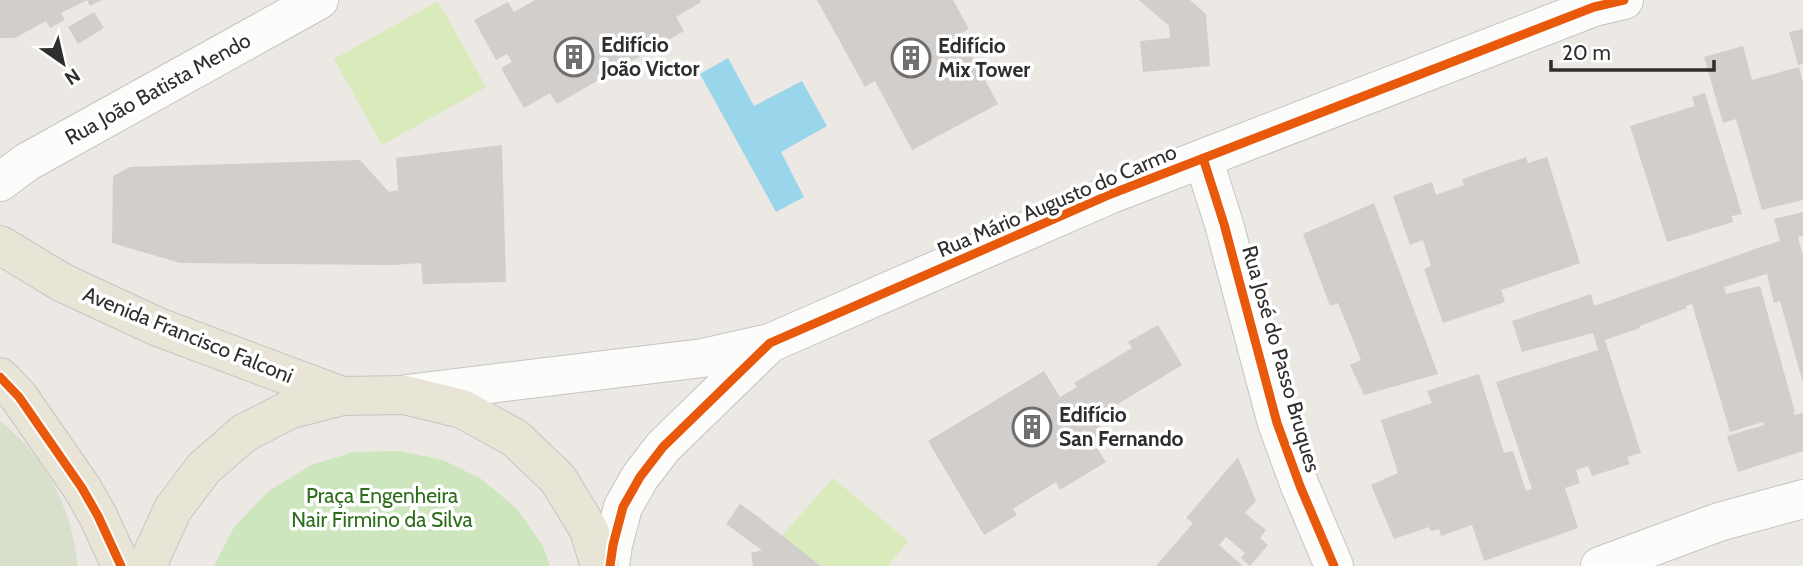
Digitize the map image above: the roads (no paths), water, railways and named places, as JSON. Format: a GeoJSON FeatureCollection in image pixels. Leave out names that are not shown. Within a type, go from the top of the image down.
{"type":"FeatureCollection","features":[{"type":"Feature","properties":{"kind":"main road","name":"Avenida Francisco Falconi"},"geometry":{"type":"LineString","coordinates":[[0,245],[63,283],[158,327],[342,396]]}},
{"type":"Feature","properties":{"kind":"main road"},"geometry":{"type":"LineString","coordinates":[[0,377],[19,397],[82,488],[121,566]]}},
{"type":"Feature","properties":{"kind":"main road"},"geometry":{"type":"LineString","coordinates":[[149,566],[173,509],[204,468],[244,433],[291,409],[342,396],[405,395],[462,410],[514,438],[558,479],[589,530],[600,566]]}},
{"type":"Feature","properties":{"kind":"street","name":"Rua João Batista Mendo"},"geometry":{"type":"LineString","coordinates":[[0,182],[27,162],[319,0]]}},
{"type":"Feature","properties":{"kind":"street","name":"Rua Mário Augusto do Carmo"},"geometry":{"type":"LineString","coordinates":[[405,395],[703,358],[770,344],[1111,194],[1581,12],[1624,0]]}},
{"type":"Feature","properties":{"kind":"street","name":"Rua José do Passo Bruques"},"geometry":{"type":"LineString","coordinates":[[1203,158],[1224,224],[1277,423],[1334,566]]}},
{"type":"Feature","properties":{"kind":"street","name":"Rua Mário Augusto do Carmo"},"geometry":{"type":"LineString","coordinates":[[610,566],[623,507],[640,477],[663,447],[770,344]]}},
{"type":"Feature","properties":{"kind":"street"},"geometry":{"type":"LineString","coordinates":[[1600,566],[1718,522],[1803,499]]}},
{"type":"Feature","properties":{"kind":"water"},"geometry":{"type":"Polygon","coordinates":[[[728,58],[754,106],[802,81],[827,126],[781,152],[804,197],[776,212],[700,74],[728,58]]]}},
{"type":"Feature","properties":{"kind":"place","name":"Edifício João Victor"},"geometry":{"type":"Point","coordinates":[574,57]}},
{"type":"Feature","properties":{"kind":"place","name":"Edifício Mix Tower"},"geometry":{"type":"Point","coordinates":[911,58]}},
{"type":"Feature","properties":{"kind":"place","name":"Edifício San Fernando"},"geometry":{"type":"Point","coordinates":[1032,427]}},
{"type":"Feature","properties":{"kind":"park label","name":"Praça Engenheira Nair Firmino da Silva"},"geometry":{"type":"Point","coordinates":[382,508]}}]}
